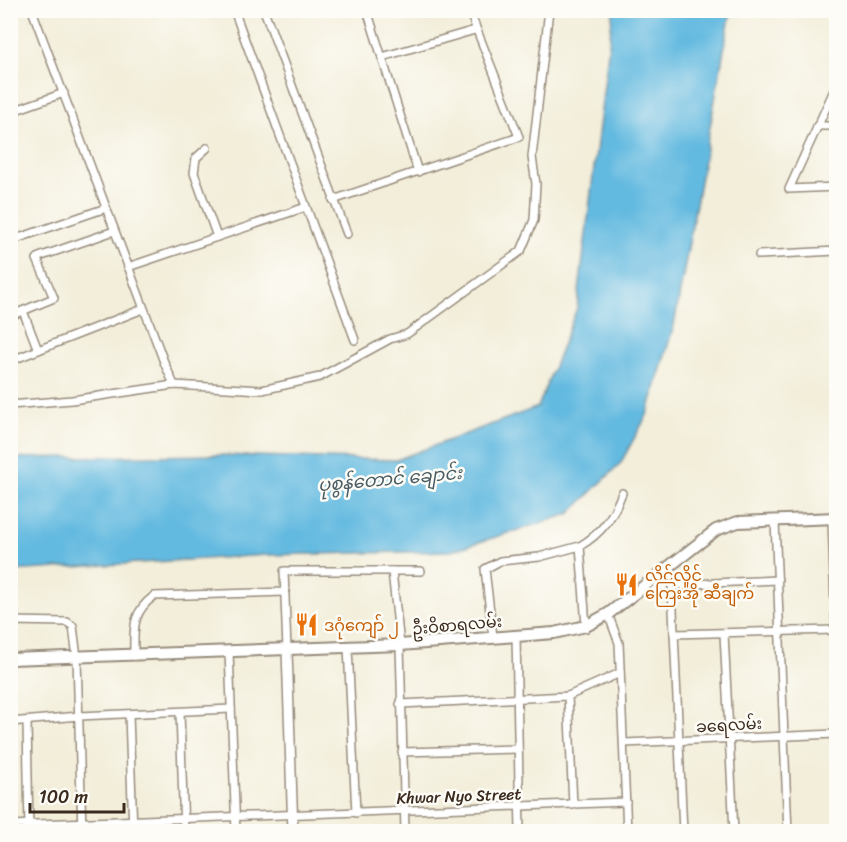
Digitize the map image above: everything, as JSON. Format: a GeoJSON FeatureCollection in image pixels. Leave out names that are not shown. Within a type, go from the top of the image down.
{"type":"FeatureCollection","features":[{"type":"Feature","properties":{"kind":"main road","name":"ဦးဝိစာရလမ်း"},"geometry":{"type":"LineString","coordinates":[[10,659],[400,645],[554,633],[586,626],[608,614],[716,530],[738,522],[834,518]]}},
{"type":"Feature","properties":{"kind":"street"},"geometry":{"type":"LineString","coordinates":[[32,10],[174,385]]}},
{"type":"Feature","properties":{"kind":"street"},"geometry":{"type":"LineString","coordinates":[[234,10],[355,340]]}},
{"type":"Feature","properties":{"kind":"street"},"geometry":{"type":"LineString","coordinates":[[264,10],[347,234]]}},
{"type":"Feature","properties":{"kind":"street"},"geometry":{"type":"LineString","coordinates":[[367,10],[418,172]]}},
{"type":"Feature","properties":{"kind":"street"},"geometry":{"type":"LineString","coordinates":[[333,200],[519,137],[469,10]]}},
{"type":"Feature","properties":{"kind":"street"},"geometry":{"type":"LineString","coordinates":[[10,405],[72,400],[174,385],[262,390],[320,377],[390,339],[407,334],[521,251],[534,220],[536,184],[532,157],[549,10]]}},
{"type":"Feature","properties":{"kind":"street"},"geometry":{"type":"LineString","coordinates":[[382,57],[475,30]]}},
{"type":"Feature","properties":{"kind":"street"},"geometry":{"type":"LineString","coordinates":[[837,86],[789,189],[837,187]]}},
{"type":"Feature","properties":{"kind":"street"},"geometry":{"type":"LineString","coordinates":[[10,112],[64,93]]}},
{"type":"Feature","properties":{"kind":"street"},"geometry":{"type":"LineString","coordinates":[[817,126],[837,126]]}},
{"type":"Feature","properties":{"kind":"street"},"geometry":{"type":"LineString","coordinates":[[207,148],[196,158],[194,173],[217,237]]}},
{"type":"Feature","properties":{"kind":"street"},"geometry":{"type":"LineString","coordinates":[[128,267],[306,207]]}},
{"type":"Feature","properties":{"kind":"street"},"geometry":{"type":"LineString","coordinates":[[10,242],[106,208]]}},
{"type":"Feature","properties":{"kind":"street"},"geometry":{"type":"LineString","coordinates":[[10,316],[54,298],[37,259],[39,256],[114,231]]}},
{"type":"Feature","properties":{"kind":"street"},"geometry":{"type":"LineString","coordinates":[[759,255],[837,251]]}},
{"type":"Feature","properties":{"kind":"street"},"geometry":{"type":"LineString","coordinates":[[10,361],[144,309]]}},
{"type":"Feature","properties":{"kind":"street"},"geometry":{"type":"LineString","coordinates":[[23,311],[38,350]]}},
{"type":"Feature","properties":{"kind":"street"},"geometry":{"type":"LineString","coordinates":[[493,637],[485,569],[500,561],[538,556],[580,546],[604,528],[615,512],[622,493]]}},
{"type":"Feature","properties":{"kind":"street"},"geometry":{"type":"LineString","coordinates":[[834,518],[837,636]]}},
{"type":"Feature","properties":{"kind":"street"},"geometry":{"type":"LineString","coordinates":[[775,521],[788,831]]}},
{"type":"Feature","properties":{"kind":"street"},"geometry":{"type":"LineString","coordinates":[[580,546],[586,626]]}},
{"type":"Feature","properties":{"kind":"street"},"geometry":{"type":"LineString","coordinates":[[671,565],[683,831]]}},
{"type":"Feature","properties":{"kind":"street"},"geometry":{"type":"LineString","coordinates":[[293,831],[285,571],[421,571]]}},
{"type":"Feature","properties":{"kind":"street"},"geometry":{"type":"LineString","coordinates":[[392,571],[400,645],[405,831]]}},
{"type":"Feature","properties":{"kind":"street"},"geometry":{"type":"LineString","coordinates":[[672,585],[778,580]]}},
{"type":"Feature","properties":{"kind":"street"},"geometry":{"type":"LineString","coordinates":[[134,656],[134,627],[137,614],[154,596],[285,592]]}},
{"type":"Feature","properties":{"kind":"street"},"geometry":{"type":"LineString","coordinates":[[608,614],[620,643],[627,831]]}},
{"type":"Feature","properties":{"kind":"street"},"geometry":{"type":"LineString","coordinates":[[10,621],[71,623],[73,626],[77,658],[82,831]]}},
{"type":"Feature","properties":{"kind":"street"},"geometry":{"type":"LineString","coordinates":[[674,634],[836,630]]}},
{"type":"Feature","properties":{"kind":"street"},"geometry":{"type":"LineString","coordinates":[[724,634],[734,831]]}},
{"type":"Feature","properties":{"kind":"street"},"geometry":{"type":"LineString","coordinates":[[516,636],[519,831]]}},
{"type":"Feature","properties":{"kind":"street"},"geometry":{"type":"LineString","coordinates":[[348,647],[356,813]]}},
{"type":"Feature","properties":{"kind":"street"},"geometry":{"type":"LineString","coordinates":[[229,652],[236,831]]}},
{"type":"Feature","properties":{"kind":"street"},"geometry":{"type":"LineString","coordinates":[[400,704],[568,696],[620,673]]}},
{"type":"Feature","properties":{"kind":"street"},"geometry":{"type":"LineString","coordinates":[[568,696],[573,805]]}},
{"type":"Feature","properties":{"kind":"street"},"geometry":{"type":"LineString","coordinates":[[10,722],[79,716],[231,709]]}},
{"type":"Feature","properties":{"kind":"street"},"geometry":{"type":"LineString","coordinates":[[180,712],[184,831]]}},
{"type":"Feature","properties":{"kind":"street"},"geometry":{"type":"LineString","coordinates":[[129,714],[133,831]]}},
{"type":"Feature","properties":{"kind":"street"},"geometry":{"type":"LineString","coordinates":[[27,721],[28,828]]}},
{"type":"Feature","properties":{"kind":"street","name":"ခရေလမ်း"},"geometry":{"type":"LineString","coordinates":[[624,743],[837,734]]}},
{"type":"Feature","properties":{"kind":"street"},"geometry":{"type":"LineString","coordinates":[[402,752],[518,749]]}},
{"type":"Feature","properties":{"kind":"street","name":"Khwar Nyo Street"},"geometry":{"type":"LineString","coordinates":[[10,825],[28,828],[82,823],[626,802]]}},
{"type":"Feature","properties":{"kind":"water","name":"ပုစွန်တောင် ချောင်း"},"geometry":{"type":"Polygon","coordinates":[[[613,11],[731,11],[674,325],[647,415],[620,464],[569,514],[451,551],[267,555],[11,571],[11,458],[216,455],[396,460],[538,407],[577,308],[613,11]]]}},
{"type":"Feature","properties":{"kind":"place","name":"လှိုင်လှိုင် ကြေးအို ဆီချက်"},"geometry":{"type":"Point","coordinates":[627,584]}},
{"type":"Feature","properties":{"kind":"place","name":"ဒဂုံကျော် ၂"},"geometry":{"type":"Point","coordinates":[306,625]}}]}
